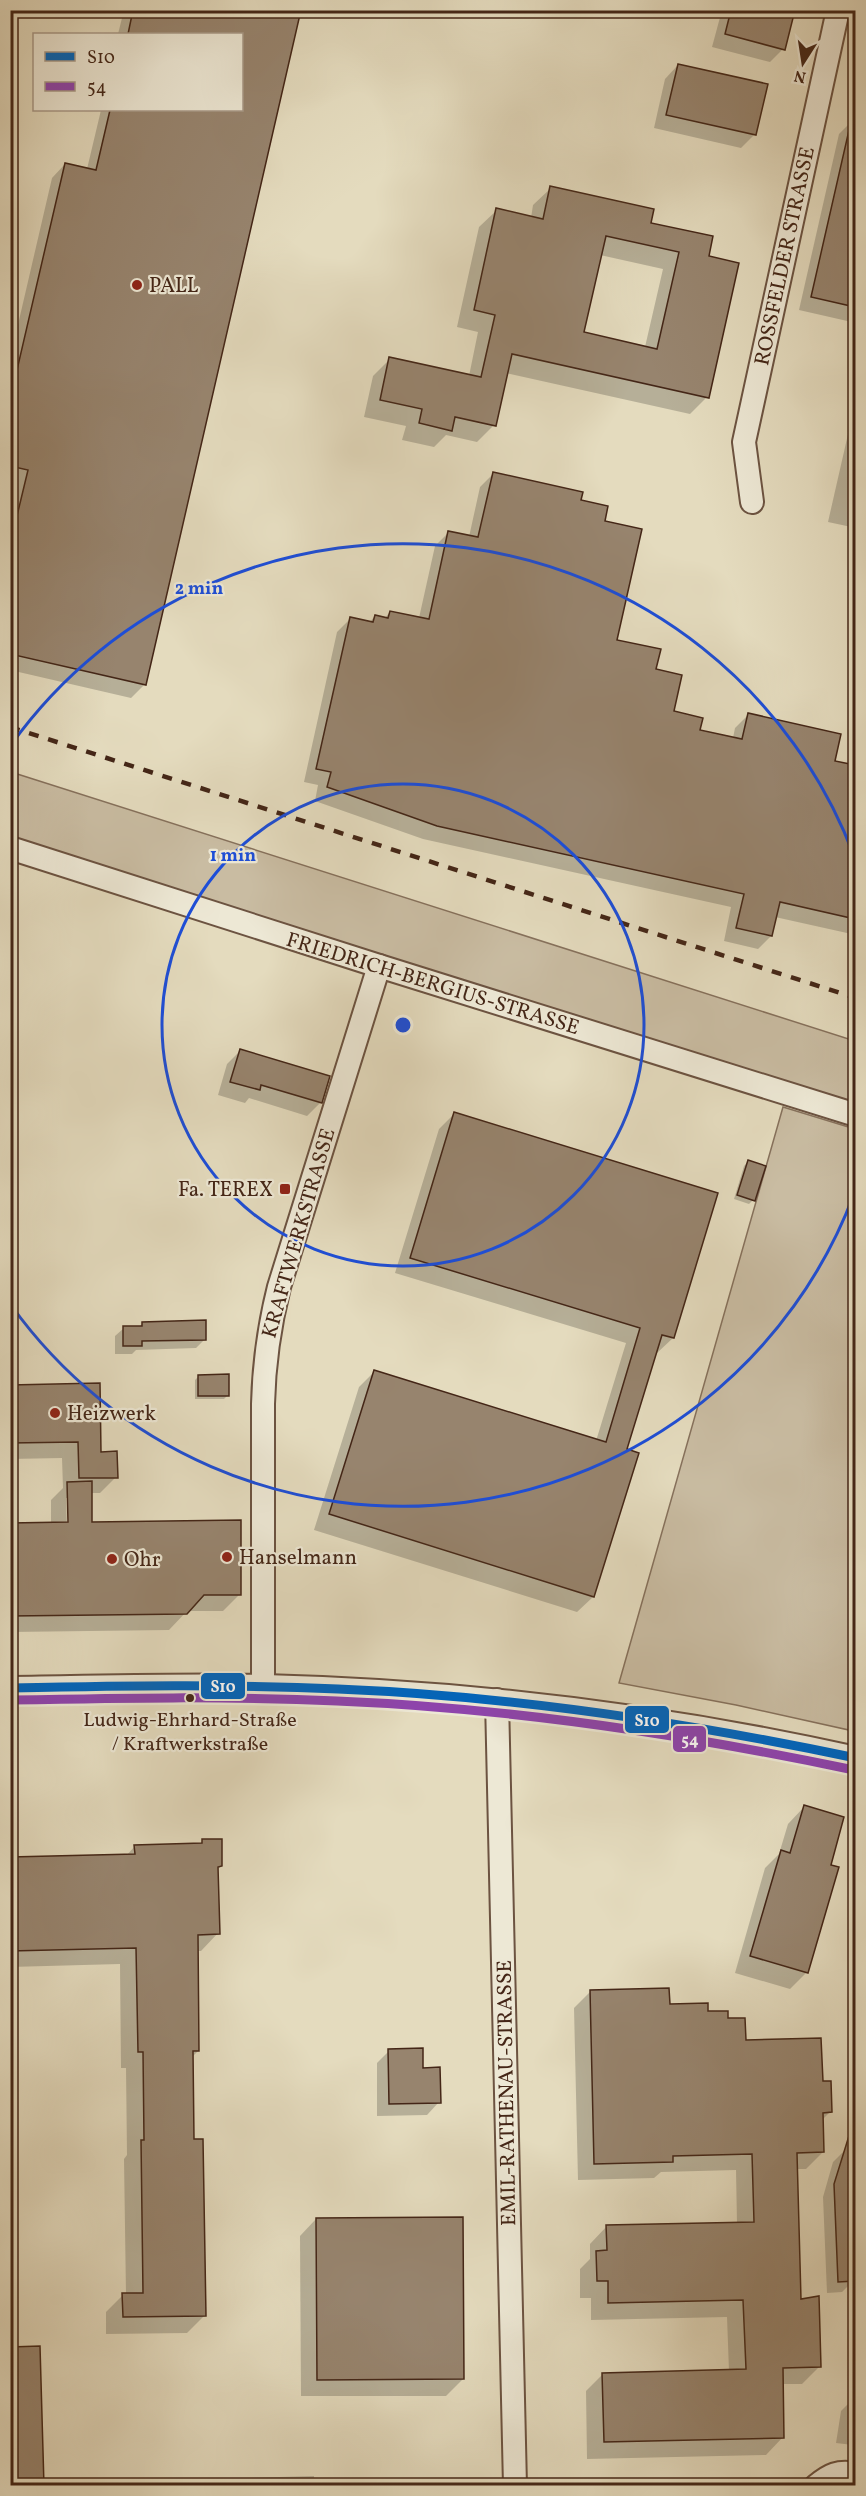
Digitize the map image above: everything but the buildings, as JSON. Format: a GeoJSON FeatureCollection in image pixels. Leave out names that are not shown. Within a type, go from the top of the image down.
{"type":"FeatureCollection","features":[{"type":"Feature","properties":{"kind":"street","name":"ROSSFELDER STRASSE"},"geometry":{"type":"LineString","coordinates":[[752,502],[744,442],[838,10]]}},
{"type":"Feature","properties":{"kind":"street","name":"FRIEDRICH-BERGIUS-STRASSE"},"geometry":{"type":"LineString","coordinates":[[10,848],[855,1115]]}},
{"type":"Feature","properties":{"kind":"street","name":"KRAFTWERKSTRASSE"},"geometry":{"type":"LineString","coordinates":[[263,1686],[263,1393],[268,1330],[282,1275],[379,966]]}},
{"type":"Feature","properties":{"kind":"street"},"geometry":{"type":"LineString","coordinates":[[10,1688],[263,1686],[497,1700],[657,1720],[855,1758]]}},
{"type":"Feature","properties":{"kind":"street","name":"EMIL-RATHENAU-STRASSE"},"geometry":{"type":"LineString","coordinates":[[497,1700],[515,2486]]}},
{"type":"Feature","properties":{"kind":"street"},"geometry":{"type":"LineString","coordinates":[[816,2486],[829,2475],[842,2471],[855,2474]]}},
{"type":"Feature","properties":{"kind":"shaded area"},"geometry":{"type":"Polygon","coordinates":[[[11,772],[855,1041],[855,1105],[11,837],[11,772]]]}},
{"type":"Feature","properties":{"kind":"shaded area"},"geometry":{"type":"Polygon","coordinates":[[[783,1107],[855,1129],[856,1710],[849,1730],[736,1705],[619,1683],[783,1107]]]}},
{"type":"Feature","properties":{"kind":"railway"},"geometry":{"type":"LineString","coordinates":[[10,727],[856,998]]}},
{"type":"Feature","properties":{"kind":"transit line","name":"S10"},"geometry":{"type":"LineString","coordinates":[[10,1688],[256,1686],[403,1692],[533,1704],[663,1722],[856,1758]]}},
{"type":"Feature","properties":{"kind":"transit line","name":"54"},"geometry":{"type":"LineString","coordinates":[[10,1700],[255,1698],[402,1704],[532,1716],[661,1734],[854,1770]]}},
{"type":"Feature","properties":{"kind":"place","name":"PALL"},"geometry":{"type":"Point","coordinates":[137,285]}},
{"type":"Feature","properties":{"kind":"place","name":"Fa. TEREX"},"geometry":{"type":"Point","coordinates":[285,1189]}},
{"type":"Feature","properties":{"kind":"place","name":"Heizwerk"},"geometry":{"type":"Point","coordinates":[55,1413]}},
{"type":"Feature","properties":{"kind":"place","name":"Hanselmann"},"geometry":{"type":"Point","coordinates":[227,1557]}},
{"type":"Feature","properties":{"kind":"place","name":"Ohr"},"geometry":{"type":"Point","coordinates":[112,1559]}},
{"type":"Feature","properties":{"kind":"place","name":"Ludwig-Ehrhard-Straße / Kraftwerkstraße"},"geometry":{"type":"Point","coordinates":[190,1698]}}]}
